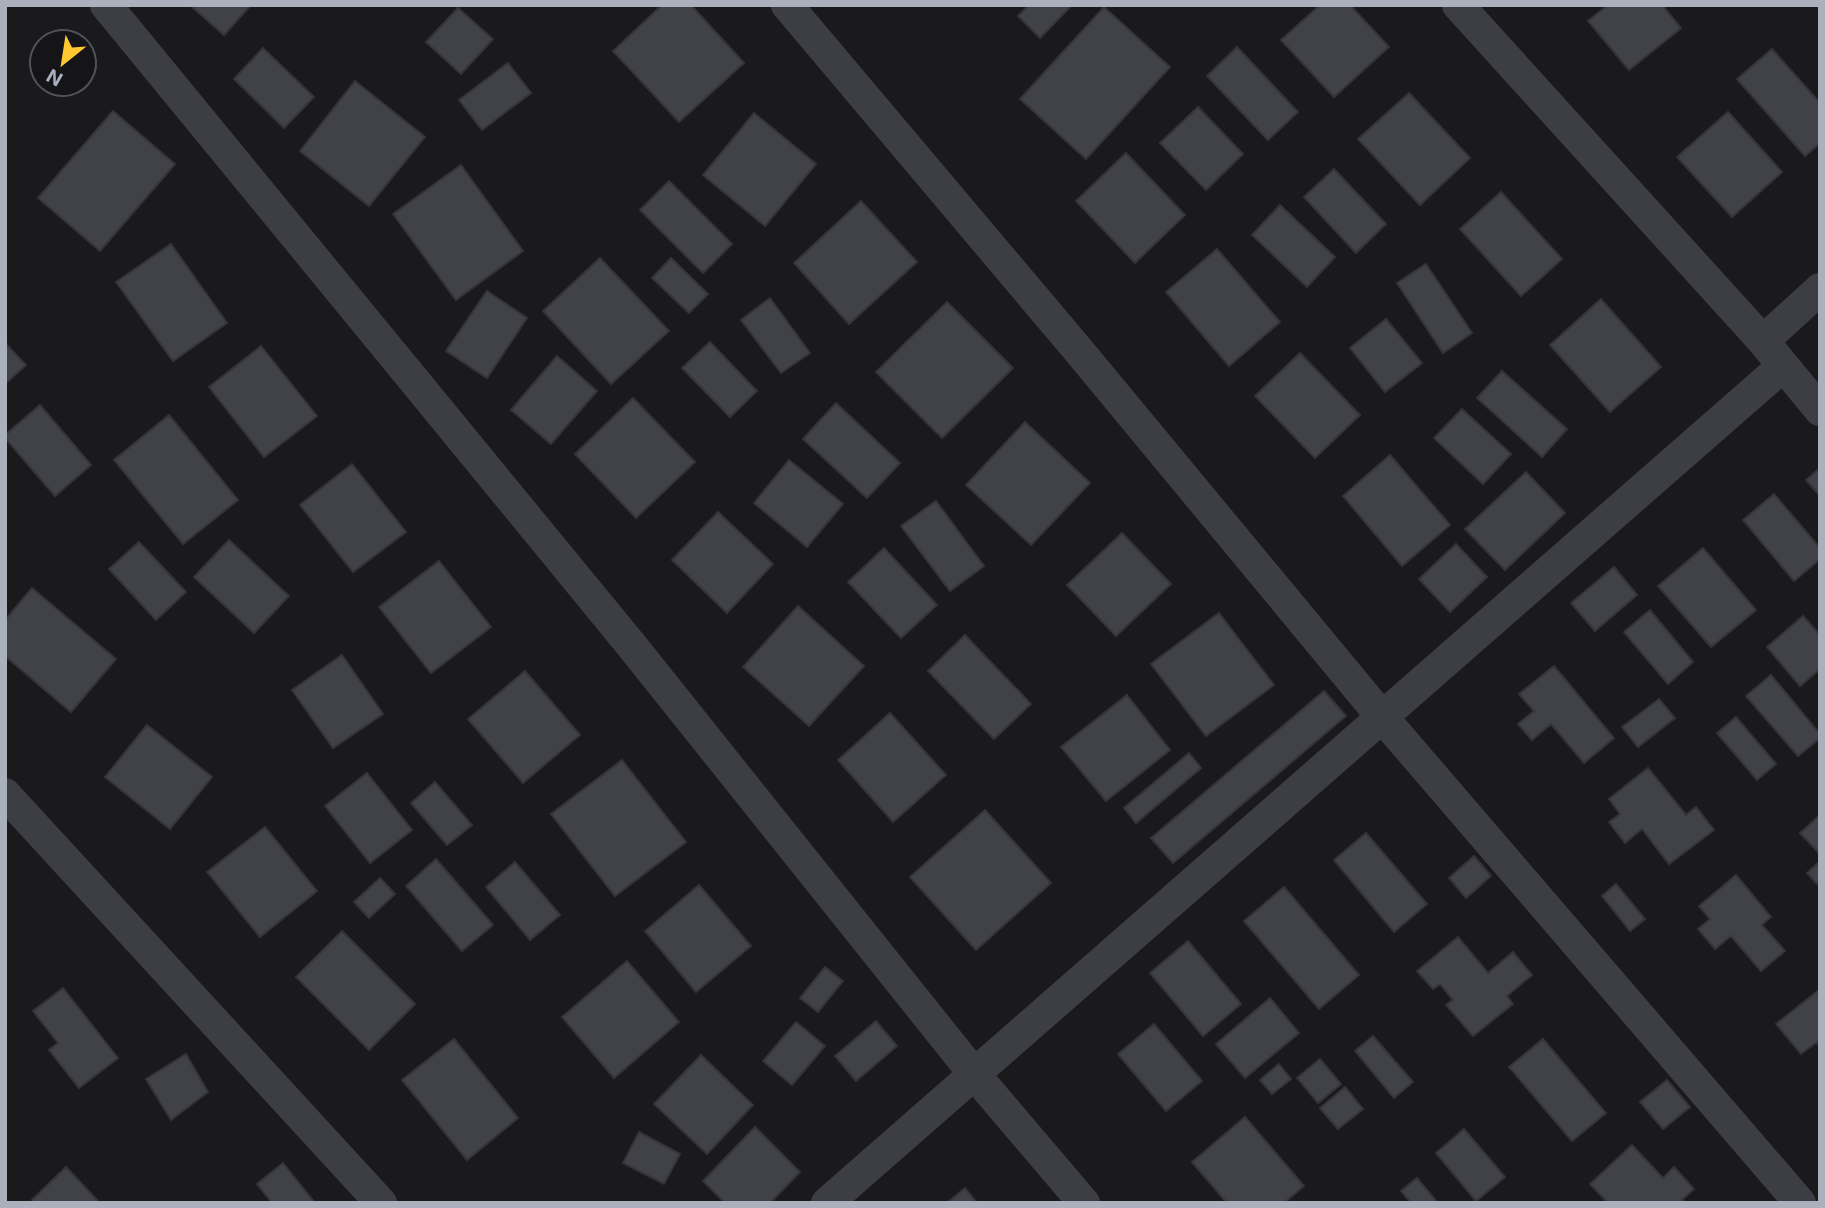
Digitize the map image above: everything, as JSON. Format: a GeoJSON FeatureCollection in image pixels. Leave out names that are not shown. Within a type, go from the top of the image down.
{"type":"FeatureCollection","features":[{"type":"Feature","properties":{"kind":"street"},"geometry":{"type":"LineString","coordinates":[[106,5],[632,646],[975,1075],[1084,1203]]}},
{"type":"Feature","properties":{"kind":"street"},"geometry":{"type":"LineString","coordinates":[[786,5],[1079,351],[1383,718],[1800,1203]]}},
{"type":"Feature","properties":{"kind":"street"},"geometry":{"type":"LineString","coordinates":[[1458,5],[1763,341],[1820,410]]}},
{"type":"Feature","properties":{"kind":"street"},"geometry":{"type":"LineString","coordinates":[[1763,341],[1820,289]]}},
{"type":"Feature","properties":{"kind":"street"},"geometry":{"type":"LineString","coordinates":[[827,1203],[1783,366]]}},
{"type":"Feature","properties":{"kind":"street"},"geometry":{"type":"LineString","coordinates":[[5,794],[381,1203]]}},
{"type":"Feature","properties":{"kind":"building"},"geometry":{"type":"Polygon","coordinates":[[[190,5],[251,5],[224,35],[190,5]]]}},
{"type":"Feature","properties":{"kind":"building"},"geometry":{"type":"Polygon","coordinates":[[[662,5],[691,5],[744,63],[679,122],[613,51],[662,5]]]}},
{"type":"Feature","properties":{"kind":"building"},"geometry":{"type":"Polygon","coordinates":[[[1029,5],[1072,5],[1040,38],[1018,16],[1029,5]]]}},
{"type":"Feature","properties":{"kind":"building"},"geometry":{"type":"Polygon","coordinates":[[[1320,5],[1350,5],[1389,47],[1334,97],[1281,40],[1320,5]]]}},
{"type":"Feature","properties":{"kind":"building"},"geometry":{"type":"Polygon","coordinates":[[[1608,5],[1662,5],[1681,28],[1629,70],[1588,21],[1608,5]]]}},
{"type":"Feature","properties":{"kind":"building"},"geometry":{"type":"Polygon","coordinates":[[[1104,7],[1170,67],[1086,159],[1020,99],[1104,7]]]}},
{"type":"Feature","properties":{"kind":"building"},"geometry":{"type":"Polygon","coordinates":[[[458,8],[493,39],[461,74],[426,42],[458,8]]]}},
{"type":"Feature","properties":{"kind":"building"},"geometry":{"type":"Polygon","coordinates":[[[1237,47],[1298,112],[1268,140],[1207,76],[1237,47]]]}},
{"type":"Feature","properties":{"kind":"building"},"geometry":{"type":"Polygon","coordinates":[[[263,48],[314,97],[284,128],[234,79],[263,48]]]}},
{"type":"Feature","properties":{"kind":"building"},"geometry":{"type":"Polygon","coordinates":[[[1772,49],[1820,103],[1820,143],[1805,156],[1737,79],[1772,49]]]}},
{"type":"Feature","properties":{"kind":"building"},"geometry":{"type":"Polygon","coordinates":[[[508,63],[531,93],[482,130],[459,100],[508,63]]]}},
{"type":"Feature","properties":{"kind":"building"},"geometry":{"type":"Polygon","coordinates":[[[355,81],[425,137],[369,206],[300,151],[355,81]]]}},
{"type":"Feature","properties":{"kind":"building"},"geometry":{"type":"Polygon","coordinates":[[[1409,93],[1470,158],[1420,205],[1358,139],[1409,93]]]}},
{"type":"Feature","properties":{"kind":"building"},"geometry":{"type":"Polygon","coordinates":[[[1198,107],[1243,154],[1206,190],[1160,143],[1198,107]]]}},
{"type":"Feature","properties":{"kind":"building"},"geometry":{"type":"Polygon","coordinates":[[[113,111],[175,164],[100,251],[38,198],[113,111]]]}},
{"type":"Feature","properties":{"kind":"building"},"geometry":{"type":"Polygon","coordinates":[[[1728,112],[1782,172],[1732,217],[1677,157],[1728,112]]]}},
{"type":"Feature","properties":{"kind":"building"},"geometry":{"type":"Polygon","coordinates":[[[754,113],[816,164],[765,226],[703,175],[754,113]]]}},
{"type":"Feature","properties":{"kind":"building"},"geometry":{"type":"Polygon","coordinates":[[[1126,153],[1185,215],[1135,263],[1076,201],[1126,153]]]}},
{"type":"Feature","properties":{"kind":"building"},"geometry":{"type":"Polygon","coordinates":[[[461,165],[523,251],[456,300],[393,214],[461,165]]]}},
{"type":"Feature","properties":{"kind":"building"},"geometry":{"type":"Polygon","coordinates":[[[1334,169],[1386,224],[1356,253],[1304,197],[1334,169]]]}},
{"type":"Feature","properties":{"kind":"building"},"geometry":{"type":"Polygon","coordinates":[[[669,181],[732,244],[703,273],[640,210],[669,181]]]}},
{"type":"Feature","properties":{"kind":"building"},"geometry":{"type":"Polygon","coordinates":[[[1501,192],[1562,259],[1521,296],[1460,229],[1501,192]]]}},
{"type":"Feature","properties":{"kind":"building"},"geometry":{"type":"Polygon","coordinates":[[[861,201],[917,262],[849,324],[794,263],[861,201]]]}},
{"type":"Feature","properties":{"kind":"building"},"geometry":{"type":"Polygon","coordinates":[[[1280,205],[1335,257],[1307,287],[1252,235],[1280,205]]]}},
{"type":"Feature","properties":{"kind":"building"},"geometry":{"type":"Polygon","coordinates":[[[171,244],[227,323],[173,361],[116,282],[171,244]]]}},
{"type":"Feature","properties":{"kind":"building"},"geometry":{"type":"Polygon","coordinates":[[[1217,249],[1280,322],[1229,366],[1166,292],[1217,249]]]}},
{"type":"Feature","properties":{"kind":"building"},"geometry":{"type":"Polygon","coordinates":[[[600,258],[669,331],[611,384],[543,311],[600,258]]]}},
{"type":"Feature","properties":{"kind":"building"},"geometry":{"type":"Polygon","coordinates":[[[671,258],[708,294],[689,313],[652,278],[671,258]]]}},
{"type":"Feature","properties":{"kind":"building"},"geometry":{"type":"Polygon","coordinates":[[[1426,264],[1472,333],[1443,353],[1397,283],[1426,264]]]}},
{"type":"Feature","properties":{"kind":"building"},"geometry":{"type":"Polygon","coordinates":[[[487,291],[527,318],[487,378],[446,351],[487,291]]]}},
{"type":"Feature","properties":{"kind":"building"},"geometry":{"type":"Polygon","coordinates":[[[770,298],[810,353],[781,373],[741,320],[770,298]]]}},
{"type":"Feature","properties":{"kind":"building"},"geometry":{"type":"Polygon","coordinates":[[[1601,299],[1661,367],[1610,412],[1550,345],[1601,299]]]}},
{"type":"Feature","properties":{"kind":"building"},"geometry":{"type":"Polygon","coordinates":[[[947,302],[1013,368],[942,438],[876,372],[947,302]]]}},
{"type":"Feature","properties":{"kind":"building"},"geometry":{"type":"Polygon","coordinates":[[[1386,319],[1422,363],[1385,392],[1350,348],[1386,319]]]}},
{"type":"Feature","properties":{"kind":"building"},"geometry":{"type":"Polygon","coordinates":[[[710,342],[757,391],[730,417],[682,368],[710,342]]]}},
{"type":"Feature","properties":{"kind":"building"},"geometry":{"type":"Polygon","coordinates":[[[5,343],[26,365],[5,384],[5,343]]]}},
{"type":"Feature","properties":{"kind":"building"},"geometry":{"type":"Polygon","coordinates":[[[261,346],[317,416],[264,457],[209,387],[261,346]]]}},
{"type":"Feature","properties":{"kind":"building"},"geometry":{"type":"Polygon","coordinates":[[[1300,353],[1360,415],[1315,458],[1255,396],[1300,353]]]}},
{"type":"Feature","properties":{"kind":"building"},"geometry":{"type":"Polygon","coordinates":[[[557,356],[597,391],[551,444],[511,410],[557,356]]]}},
{"type":"Feature","properties":{"kind":"building"},"geometry":{"type":"Polygon","coordinates":[[[1502,371],[1567,429],[1542,457],[1477,398],[1502,371]]]}},
{"type":"Feature","properties":{"kind":"building"},"geometry":{"type":"Polygon","coordinates":[[[633,398],[695,462],[636,518],[575,454],[633,398]]]}},
{"type":"Feature","properties":{"kind":"building"},"geometry":{"type":"Polygon","coordinates":[[[836,403],[900,463],[867,498],[803,439],[836,403]]]}},
{"type":"Feature","properties":{"kind":"building"},"geometry":{"type":"Polygon","coordinates":[[[40,405],[91,465],[55,496],[5,438],[5,435],[40,405]]]}},
{"type":"Feature","properties":{"kind":"building"},"geometry":{"type":"Polygon","coordinates":[[[1462,409],[1511,454],[1483,484],[1434,438],[1462,409]]]}},
{"type":"Feature","properties":{"kind":"building"},"geometry":{"type":"Polygon","coordinates":[[[169,415],[238,500],[183,544],[114,460],[169,415]]]}},
{"type":"Feature","properties":{"kind":"building"},"geometry":{"type":"Polygon","coordinates":[[[1025,422],[1090,483],[1031,545],[966,485],[1025,422]]]}},
{"type":"Feature","properties":{"kind":"building"},"geometry":{"type":"Polygon","coordinates":[[[1390,455],[1450,525],[1402,566],[1343,496],[1390,455]]]}},
{"type":"Feature","properties":{"kind":"building"},"geometry":{"type":"Polygon","coordinates":[[[789,460],[843,504],[807,547],[754,503],[789,460]]]}},
{"type":"Feature","properties":{"kind":"building"},"geometry":{"type":"Polygon","coordinates":[[[352,464],[406,532],[353,572],[300,505],[352,464]]]}},
{"type":"Feature","properties":{"kind":"building"},"geometry":{"type":"Polygon","coordinates":[[[1820,468],[1820,496],[1806,480],[1820,468]]]}},
{"type":"Feature","properties":{"kind":"building"},"geometry":{"type":"Polygon","coordinates":[[[1526,472],[1565,513],[1505,570],[1465,529],[1526,472]]]}},
{"type":"Feature","properties":{"kind":"building"},"geometry":{"type":"Polygon","coordinates":[[[1774,494],[1820,548],[1820,559],[1794,581],[1743,520],[1774,494]]]}},
{"type":"Feature","properties":{"kind":"building"},"geometry":{"type":"Polygon","coordinates":[[[936,501],[984,566],[950,591],[901,526],[936,501]]]}},
{"type":"Feature","properties":{"kind":"building"},"geometry":{"type":"Polygon","coordinates":[[[718,512],[773,564],[727,613],[672,560],[718,512]]]}},
{"type":"Feature","properties":{"kind":"building"},"geometry":{"type":"Polygon","coordinates":[[[1122,533],[1171,584],[1116,636],[1067,585],[1122,533]]]}},
{"type":"Feature","properties":{"kind":"building"},"geometry":{"type":"Polygon","coordinates":[[[229,540],[289,596],[254,633],[194,577],[229,540]]]}},
{"type":"Feature","properties":{"kind":"building"},"geometry":{"type":"Polygon","coordinates":[[[139,542],[186,592],[156,620],[109,569],[139,542]]]}},
{"type":"Feature","properties":{"kind":"building"},"geometry":{"type":"Polygon","coordinates":[[[1456,544],[1487,577],[1450,612],[1419,579],[1456,544]]]}},
{"type":"Feature","properties":{"kind":"building"},"geometry":{"type":"Polygon","coordinates":[[[884,548],[937,605],[901,638],[848,582],[884,548]]]}},
{"type":"Feature","properties":{"kind":"building"},"geometry":{"type":"Polygon","coordinates":[[[1703,548],[1756,610],[1711,647],[1658,586],[1703,548]]]}},
{"type":"Feature","properties":{"kind":"building"},"geometry":{"type":"Polygon","coordinates":[[[439,561],[491,627],[431,673],[379,607],[439,561]]]}},
{"type":"Feature","properties":{"kind":"building"},"geometry":{"type":"Polygon","coordinates":[[[1614,567],[1637,595],[1595,631],[1571,603],[1614,567]]]}},
{"type":"Feature","properties":{"kind":"building"},"geometry":{"type":"Polygon","coordinates":[[[32,588],[116,659],[71,712],[5,656],[5,620],[32,588]]]}},
{"type":"Feature","properties":{"kind":"building"},"geometry":{"type":"Polygon","coordinates":[[[798,606],[864,666],[809,726],[743,667],[798,606]]]}},
{"type":"Feature","properties":{"kind":"building"},"geometry":{"type":"Polygon","coordinates":[[[1650,610],[1693,662],[1668,684],[1624,632],[1650,610]]]}},
{"type":"Feature","properties":{"kind":"building"},"geometry":{"type":"Polygon","coordinates":[[[1219,613],[1274,685],[1206,736],[1151,664],[1219,613]]]}},
{"type":"Feature","properties":{"kind":"building"},"geometry":{"type":"Polygon","coordinates":[[[1803,616],[1820,635],[1820,669],[1800,686],[1767,647],[1803,616]]]}},
{"type":"Feature","properties":{"kind":"building"},"geometry":{"type":"Polygon","coordinates":[[[965,635],[1031,704],[994,739],[928,671],[965,635]]]}},
{"type":"Feature","properties":{"kind":"building"},"geometry":{"type":"Polygon","coordinates":[[[342,655],[383,714],[333,748],[292,690],[342,655]]]}},
{"type":"Feature","properties":{"kind":"building"},"geometry":{"type":"Polygon","coordinates":[[[1554,666],[1614,738],[1584,763],[1551,724],[1532,740],[1518,724],[1534,711],[1519,694],[1554,666]]]}},
{"type":"Feature","properties":{"kind":"building"},"geometry":{"type":"Polygon","coordinates":[[[525,671],[580,735],[523,783],[468,719],[525,671]]]}},
{"type":"Feature","properties":{"kind":"building"},"geometry":{"type":"Polygon","coordinates":[[[1771,675],[1820,734],[1820,738],[1798,756],[1746,696],[1771,675]]]}},
{"type":"Feature","properties":{"kind":"building"},"geometry":{"type":"Polygon","coordinates":[[[1324,691],[1346,716],[1173,863],[1151,838],[1324,691]]]}},
{"type":"Feature","properties":{"kind":"building"},"geometry":{"type":"Polygon","coordinates":[[[1127,695],[1170,750],[1106,801],[1061,747],[1127,695]]]}},
{"type":"Feature","properties":{"kind":"building"},"geometry":{"type":"Polygon","coordinates":[[[1659,699],[1675,718],[1638,747],[1622,727],[1659,699]]]}},
{"type":"Feature","properties":{"kind":"building"},"geometry":{"type":"Polygon","coordinates":[[[890,713],[946,775],[893,822],[838,760],[890,713]]]}},
{"type":"Feature","properties":{"kind":"building"},"geometry":{"type":"Polygon","coordinates":[[[1736,717],[1776,764],[1757,780],[1717,733],[1736,717]]]}},
{"type":"Feature","properties":{"kind":"building"},"geometry":{"type":"Polygon","coordinates":[[[147,725],[212,777],[170,829],[105,777],[147,725]]]}},
{"type":"Feature","properties":{"kind":"building"},"geometry":{"type":"Polygon","coordinates":[[[1189,753],[1201,768],[1136,823],[1124,808],[1189,753]]]}},
{"type":"Feature","properties":{"kind":"building"},"geometry":{"type":"Polygon","coordinates":[[[622,760],[686,842],[615,896],[551,814],[622,760]]]}},
{"type":"Feature","properties":{"kind":"building"},"geometry":{"type":"Polygon","coordinates":[[[1648,768],[1686,815],[1696,807],[1714,830],[1669,864],[1642,829],[1625,843],[1609,822],[1620,814],[1609,799],[1648,768]]]}},
{"type":"Feature","properties":{"kind":"building"},"geometry":{"type":"Polygon","coordinates":[[[367,773],[412,830],[370,863],[325,806],[367,773]]]}},
{"type":"Feature","properties":{"kind":"building"},"geometry":{"type":"Polygon","coordinates":[[[435,782],[472,825],[447,845],[411,803],[435,782]]]}},
{"type":"Feature","properties":{"kind":"building"},"geometry":{"type":"Polygon","coordinates":[[[985,810],[1051,883],[976,950],[910,877],[985,810]]]}},
{"type":"Feature","properties":{"kind":"building"},"geometry":{"type":"Polygon","coordinates":[[[1820,815],[1820,854],[1800,833],[1820,815]]]}},
{"type":"Feature","properties":{"kind":"building"},"geometry":{"type":"Polygon","coordinates":[[[265,827],[317,891],[260,937],[207,872],[265,827]]]}},
{"type":"Feature","properties":{"kind":"building"},"geometry":{"type":"Polygon","coordinates":[[[1366,833],[1427,904],[1394,932],[1334,860],[1366,833]]]}},
{"type":"Feature","properties":{"kind":"building"},"geometry":{"type":"Polygon","coordinates":[[[1474,856],[1491,876],[1466,898],[1449,878],[1474,856]]]}},
{"type":"Feature","properties":{"kind":"building"},"geometry":{"type":"Polygon","coordinates":[[[436,859],[493,925],[462,951],[406,886],[436,859]]]}},
{"type":"Feature","properties":{"kind":"building"},"geometry":{"type":"Polygon","coordinates":[[[1820,861],[1820,882],[1817,884],[1807,873],[1820,861]]]}},
{"type":"Feature","properties":{"kind":"building"},"geometry":{"type":"Polygon","coordinates":[[[515,862],[560,915],[530,940],[486,887],[515,862]]]}},
{"type":"Feature","properties":{"kind":"building"},"geometry":{"type":"Polygon","coordinates":[[[1736,875],[1771,917],[1762,925],[1785,951],[1761,971],[1731,936],[1715,949],[1698,929],[1710,919],[1699,906],[1736,875]]]}},
{"type":"Feature","properties":{"kind":"building"},"geometry":{"type":"Polygon","coordinates":[[[380,878],[395,894],[369,918],[354,902],[380,878]]]}},
{"type":"Feature","properties":{"kind":"building"},"geometry":{"type":"Polygon","coordinates":[[[1616,884],[1645,919],[1630,931],[1602,896],[1616,884]]]}},
{"type":"Feature","properties":{"kind":"building"},"geometry":{"type":"Polygon","coordinates":[[[699,885],[751,946],[696,992],[645,931],[699,885]]]}},
{"type":"Feature","properties":{"kind":"building"},"geometry":{"type":"Polygon","coordinates":[[[1284,887],[1359,975],[1319,1009],[1244,921],[1284,887]]]}},
{"type":"Feature","properties":{"kind":"building"},"geometry":{"type":"Polygon","coordinates":[[[342,931],[415,1004],[369,1050],[296,977],[342,931]]]}},
{"type":"Feature","properties":{"kind":"building"},"geometry":{"type":"Polygon","coordinates":[[[1458,937],[1488,973],[1513,952],[1532,975],[1507,996],[1513,1004],[1473,1036],[1446,1005],[1453,1000],[1440,984],[1433,989],[1417,971],[1458,937]]]}},
{"type":"Feature","properties":{"kind":"building"},"geometry":{"type":"Polygon","coordinates":[[[1188,941],[1241,1004],[1203,1036],[1150,973],[1188,941]]]}},
{"type":"Feature","properties":{"kind":"building"},"geometry":{"type":"Polygon","coordinates":[[[627,961],[679,1022],[614,1078],[562,1017],[627,961]]]}},
{"type":"Feature","properties":{"kind":"building"},"geometry":{"type":"Polygon","coordinates":[[[825,967],[843,981],[818,1012],[800,998],[825,967]]]}},
{"type":"Feature","properties":{"kind":"building"},"geometry":{"type":"Polygon","coordinates":[[[63,988],[118,1058],[79,1088],[49,1050],[58,1043],[33,1011],[63,988]]]}},
{"type":"Feature","properties":{"kind":"building"},"geometry":{"type":"Polygon","coordinates":[[[1820,989],[1820,1046],[1817,1042],[1801,1054],[1776,1024],[1820,989]]]}},
{"type":"Feature","properties":{"kind":"building"},"geometry":{"type":"Polygon","coordinates":[[[1270,998],[1299,1033],[1245,1078],[1216,1044],[1270,998]]]}},
{"type":"Feature","properties":{"kind":"building"},"geometry":{"type":"Polygon","coordinates":[[[876,1021],[897,1046],[856,1081],[835,1056],[876,1021]]]}},
{"type":"Feature","properties":{"kind":"building"},"geometry":{"type":"Polygon","coordinates":[[[796,1022],[825,1046],[792,1085],[763,1061],[796,1022]]]}},
{"type":"Feature","properties":{"kind":"building"},"geometry":{"type":"Polygon","coordinates":[[[1154,1024],[1202,1081],[1166,1111],[1118,1054],[1154,1024]]]}},
{"type":"Feature","properties":{"kind":"building"},"geometry":{"type":"Polygon","coordinates":[[[1373,1036],[1413,1082],[1394,1098],[1355,1051],[1373,1036]]]}},
{"type":"Feature","properties":{"kind":"building"},"geometry":{"type":"Polygon","coordinates":[[[454,1039],[518,1118],[467,1160],[402,1080],[454,1039]]]}},
{"type":"Feature","properties":{"kind":"building"},"geometry":{"type":"Polygon","coordinates":[[[1543,1039],[1606,1113],[1572,1141],[1509,1067],[1543,1039]]]}},
{"type":"Feature","properties":{"kind":"building"},"geometry":{"type":"Polygon","coordinates":[[[186,1054],[208,1092],[171,1120],[146,1079],[186,1054]]]}},
{"type":"Feature","properties":{"kind":"building"},"geometry":{"type":"Polygon","coordinates":[[[701,1055],[753,1105],[707,1154],[654,1104],[701,1055]]]}},
{"type":"Feature","properties":{"kind":"building"},"geometry":{"type":"Polygon","coordinates":[[[1320,1059],[1341,1084],[1318,1103],[1297,1078],[1320,1059]]]}},
{"type":"Feature","properties":{"kind":"building"},"geometry":{"type":"Polygon","coordinates":[[[1279,1064],[1291,1079],[1272,1094],[1260,1080],[1279,1064]]]}},
{"type":"Feature","properties":{"kind":"building"},"geometry":{"type":"Polygon","coordinates":[[[1667,1080],[1690,1107],[1663,1129],[1640,1102],[1667,1080]]]}},
{"type":"Feature","properties":{"kind":"building"},"geometry":{"type":"Polygon","coordinates":[[[1345,1087],[1363,1109],[1338,1129],[1320,1108],[1345,1087]]]}},
{"type":"Feature","properties":{"kind":"building"},"geometry":{"type":"Polygon","coordinates":[[[1245,1117],[1304,1186],[1284,1203],[1227,1203],[1192,1162],[1245,1117]]]}},
{"type":"Feature","properties":{"kind":"building"},"geometry":{"type":"Polygon","coordinates":[[[755,1127],[800,1172],[770,1203],[725,1203],[703,1181],[755,1127]]]}},
{"type":"Feature","properties":{"kind":"building"},"geometry":{"type":"Polygon","coordinates":[[[1464,1129],[1505,1177],[1476,1201],[1436,1153],[1464,1129]]]}},
{"type":"Feature","properties":{"kind":"building"},"geometry":{"type":"Polygon","coordinates":[[[639,1132],[680,1154],[664,1184],[623,1163],[639,1132]]]}},
{"type":"Feature","properties":{"kind":"building"},"geometry":{"type":"Polygon","coordinates":[[[1632,1145],[1663,1178],[1674,1167],[1694,1189],[1682,1200],[1685,1203],[1608,1203],[1590,1184],[1632,1145]]]}},
{"type":"Feature","properties":{"kind":"building"},"geometry":{"type":"Polygon","coordinates":[[[283,1163],[315,1203],[272,1203],[257,1184],[283,1163]]]}},
{"type":"Feature","properties":{"kind":"building"},"geometry":{"type":"Polygon","coordinates":[[[66,1167],[100,1203],[34,1203],[32,1200],[66,1167]]]}},
{"type":"Feature","properties":{"kind":"building"},"geometry":{"type":"Polygon","coordinates":[[[1417,1178],[1438,1203],[1411,1203],[1401,1191],[1417,1178]]]}},
{"type":"Feature","properties":{"kind":"building"},"geometry":{"type":"Polygon","coordinates":[[[965,1188],[977,1203],[947,1203],[965,1188]]]}}]}
